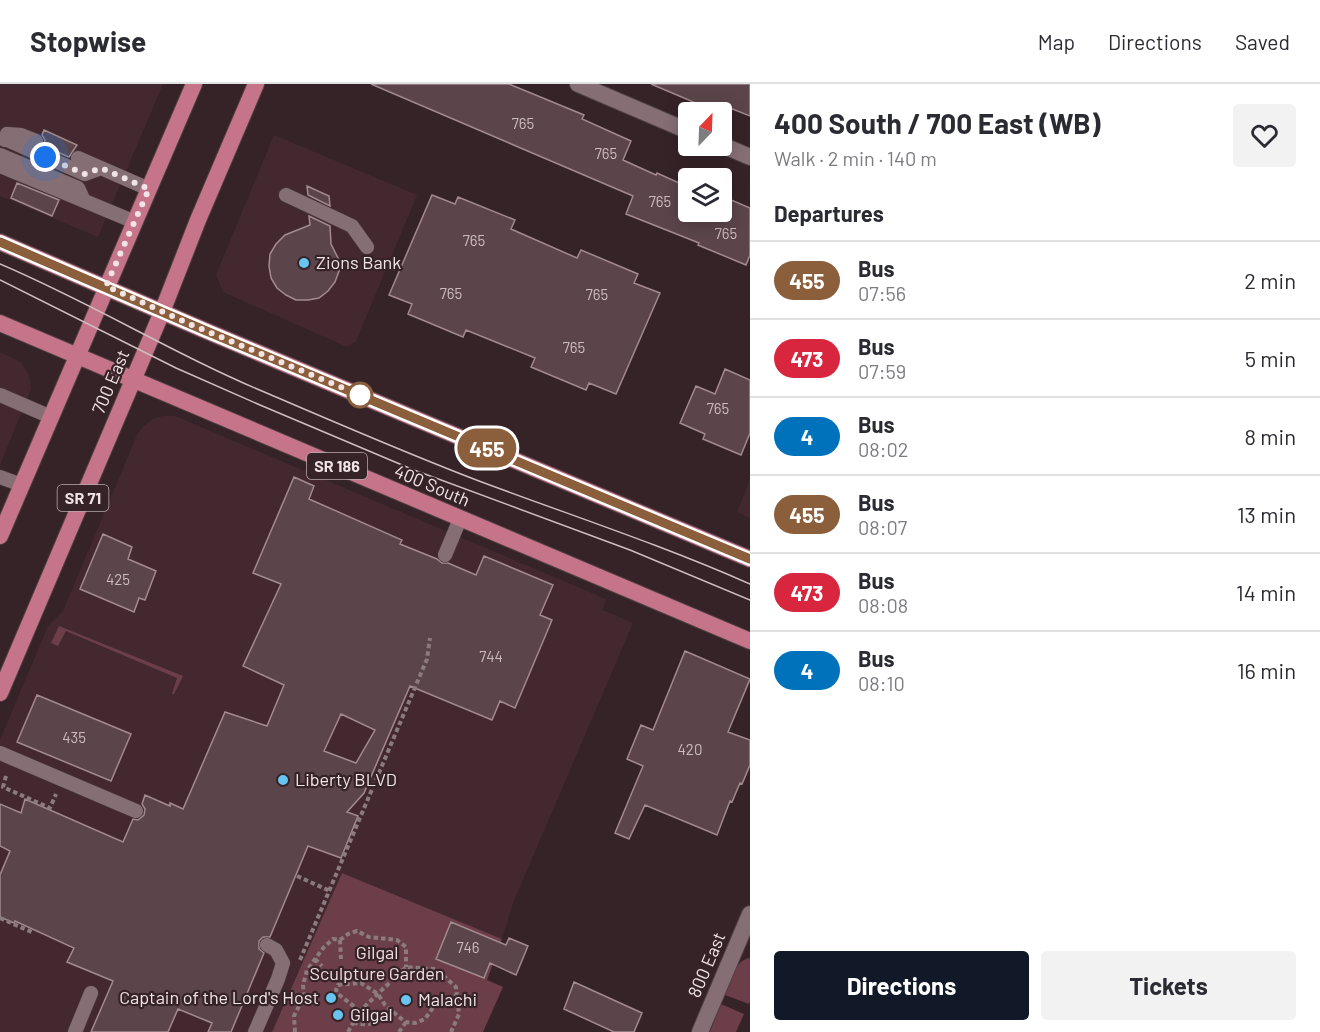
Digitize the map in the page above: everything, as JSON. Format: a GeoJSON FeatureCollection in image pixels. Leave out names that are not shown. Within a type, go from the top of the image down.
{"type":"FeatureCollection","features":[{"type":"Feature","properties":{"kind":"main road"},"geometry":{"type":"LineString","coordinates":[[0,536],[194,84]]}},
{"type":"Feature","properties":{"kind":"main road","name":"700 East"},"geometry":{"type":"LineString","coordinates":[[0,693],[134,380],[256,84]]}},
{"type":"Feature","properties":{"kind":"main road"},"geometry":{"type":"LineString","coordinates":[[0,242],[750,559]]}},
{"type":"Feature","properties":{"kind":"main road","name":"400 South"},"geometry":{"type":"LineString","coordinates":[[0,323],[750,641]]}},
{"type":"Feature","properties":{"kind":"street"},"geometry":{"type":"LineString","coordinates":[[578,84],[678,127]]}},
{"type":"Feature","properties":{"kind":"street"},"geometry":{"type":"LineString","coordinates":[[732,149],[750,157]]}},
{"type":"Feature","properties":{"kind":"street","name":"800 East"},"geometry":{"type":"LineString","coordinates":[[700,1032],[746,933],[750,914]]}},
{"type":"Feature","properties":{"kind":"lane"},"geometry":{"type":"LineString","coordinates":[[36,141],[21,135],[7,134],[2,145],[85,174],[101,168]]}},
{"type":"Feature","properties":{"kind":"lane"},"geometry":{"type":"LineString","coordinates":[[0,155],[78,188],[84,201]]}},
{"type":"Feature","properties":{"kind":"lane"},"geometry":{"type":"LineString","coordinates":[[78,159],[149,189]]}},
{"type":"Feature","properties":{"kind":"lane"},"geometry":{"type":"LineString","coordinates":[[0,166],[135,222]]}},
{"type":"Feature","properties":{"kind":"lane"},"geometry":{"type":"LineString","coordinates":[[285,195],[352,226],[367,247]]}},
{"type":"Feature","properties":{"kind":"lane"},"geometry":{"type":"LineString","coordinates":[[1,399],[51,417]]}},
{"type":"Feature","properties":{"kind":"lane"},"geometry":{"type":"LineString","coordinates":[[0,477],[22,485]]}},
{"type":"Feature","properties":{"kind":"lane"},"geometry":{"type":"LineString","coordinates":[[445,555],[460,519]]}},
{"type":"Feature","properties":{"kind":"lane"},"geometry":{"type":"LineString","coordinates":[[0,753],[136,811]]}},
{"type":"Feature","properties":{"kind":"lane"},"geometry":{"type":"LineString","coordinates":[[255,1032],[283,963],[276,950],[267,945]]}},
{"type":"Feature","properties":{"kind":"lane"},"geometry":{"type":"LineString","coordinates":[[75,1032],[91,993]]}},
{"type":"Feature","properties":{"kind":"path"},"geometry":{"type":"LineString","coordinates":[[297,967],[428,659],[430,638]]}},
{"type":"Feature","properties":{"kind":"path"},"geometry":{"type":"LineString","coordinates":[[0,773],[7,777],[3,788],[50,808],[56,794]]}},
{"type":"Feature","properties":{"kind":"path"},"geometry":{"type":"LineString","coordinates":[[297,876],[330,891]]}},
{"type":"Feature","properties":{"kind":"path"},"geometry":{"type":"LineString","coordinates":[[0,918],[34,933]]}},
{"type":"Feature","properties":{"kind":"path"},"geometry":{"type":"LineString","coordinates":[[294,1032],[294,1016],[303,999],[305,977],[315,959],[333,939],[340,940],[348,933],[357,931],[369,937],[398,940],[406,947],[406,967],[360,1011],[348,1032]]}},
{"type":"Feature","properties":{"kind":"path"},"geometry":{"type":"LineString","coordinates":[[340,940],[341,959]]}},
{"type":"Feature","properties":{"kind":"path"},"geometry":{"type":"LineString","coordinates":[[315,959],[322,966]]}},
{"type":"Feature","properties":{"kind":"path"},"geometry":{"type":"LineString","coordinates":[[406,967],[436,969],[456,987],[459,1014],[451,1032]]}},
{"type":"Feature","properties":{"kind":"path"},"geometry":{"type":"LineString","coordinates":[[360,1011],[338,994],[336,990],[338,985],[362,983],[378,994],[390,1010],[406,1022],[415,1023],[425,1019],[437,1002],[457,995]]}},
{"type":"Feature","properties":{"kind":"path"},"geometry":{"type":"LineString","coordinates":[[303,999],[311,1003]]}},
{"type":"Feature","properties":{"kind":"path"},"geometry":{"type":"LineString","coordinates":[[353,1023],[370,1025],[390,1010]]}},
{"type":"Feature","properties":{"kind":"path"},"geometry":{"type":"LineString","coordinates":[[399,1032],[406,1022]]}},
{"type":"Feature","properties":{"kind":"shaded area"},"geometry":{"type":"Polygon","coordinates":[[[0,84],[163,84],[98,237],[0,196],[0,84]]]}},
{"type":"Feature","properties":{"kind":"shaded area"},"geometry":{"type":"Polygon","coordinates":[[[274,135],[417,195],[356,341],[347,347],[223,292],[216,275],[274,135]]]}},
{"type":"Feature","properties":{"kind":"shaded area"},"geometry":{"type":"Polygon","coordinates":[[[0,352],[21,362],[29,375],[31,389],[0,465],[0,352]]]}},
{"type":"Feature","properties":{"kind":"shaded area"},"geometry":{"type":"Polygon","coordinates":[[[175,416],[606,599],[603,610],[633,623],[513,903],[502,939],[342,873],[272,1032],[0,1032],[0,740],[48,626],[63,611],[137,435],[153,419],[175,416]]]}},
{"type":"Feature","properties":{"kind":"shaded area"},"geometry":{"type":"Polygon","coordinates":[[[750,479],[750,518],[737,512],[750,479]]]}},
{"type":"Feature","properties":{"kind":"green space"},"geometry":{"type":"Polygon","coordinates":[[[59,626],[183,676],[172,694],[177,678],[66,631],[58,646],[51,643],[59,626]]]}},
{"type":"Feature","properties":{"kind":"green space","name":"Gilgal Sculpture Garden"},"geometry":{"type":"Polygon","coordinates":[[[342,873],[502,939],[487,980],[503,987],[483,1032],[272,1032],[342,873]]]}},
{"type":"Feature","properties":{"kind":"green space"},"geometry":{"type":"Polygon","coordinates":[[[750,958],[749,1004],[725,995],[737,967],[750,958]]]}},
{"type":"Feature","properties":{"kind":"green space"},"geometry":{"type":"Polygon","coordinates":[[[721,1004],[744,1014],[736,1032],[710,1032],[721,1004]]]}},
{"type":"Feature","properties":{"kind":"building"},"geometry":{"type":"Polygon","coordinates":[[[371,84],[509,84],[584,115],[582,119],[631,141],[623,160],[678,182],[678,222],[732,222],[732,200],[750,208],[750,255],[746,265],[698,245],[699,243],[626,214],[633,196],[371,84]]]}},
{"type":"Feature","properties":{"kind":"building"},"geometry":{"type":"Polygon","coordinates":[[[651,84],[750,84],[750,116],[732,109],[732,102],[693,102],[651,84]]]}},
{"type":"Feature","properties":{"kind":"building"},"geometry":{"type":"Polygon","coordinates":[[[44,130],[77,145],[69,157],[43,146],[44,130]]]}},
{"type":"Feature","properties":{"kind":"building"},"geometry":{"type":"Polygon","coordinates":[[[17,183],[59,200],[52,216],[11,198],[17,183]]]}},
{"type":"Feature","properties":{"kind":"building"},"geometry":{"type":"Polygon","coordinates":[[[307,186],[329,196],[330,206],[308,195],[307,186]]]}},
{"type":"Feature","properties":{"kind":"building"},"geometry":{"type":"Polygon","coordinates":[[[432,195],[455,204],[458,197],[515,220],[511,229],[577,258],[581,250],[638,274],[634,283],[660,293],[616,394],[589,383],[586,390],[531,367],[535,358],[466,330],[463,337],[408,314],[412,304],[389,295],[432,195]]]}},
{"type":"Feature","properties":{"kind":"building","name":"Zions Bank"},"geometry":{"type":"Polygon","coordinates":[[[309,216],[330,226],[331,244],[339,260],[339,271],[335,282],[319,298],[296,300],[277,288],[271,278],[270,254],[285,235],[310,225],[309,216]]]}},
{"type":"Feature","properties":{"kind":"building"},"geometry":{"type":"Polygon","coordinates":[[[725,369],[750,380],[750,433],[741,455],[703,439],[705,434],[680,423],[696,386],[715,394],[725,369]]]}},
{"type":"Feature","properties":{"kind":"building","name":"Liberty BLVD"},"geometry":{"type":"Polygon","coordinates":[[[294,477],[314,486],[309,499],[402,540],[400,544],[442,563],[448,563],[476,575],[484,556],[553,585],[540,615],[552,620],[515,708],[500,701],[492,720],[410,686],[364,793],[347,812],[358,816],[341,858],[308,846],[270,937],[263,937],[259,941],[259,949],[264,953],[231,1032],[208,1032],[212,1023],[178,1009],[168,1032],[91,1032],[113,981],[67,962],[74,948],[15,921],[14,923],[0,917],[0,875],[10,851],[0,846],[0,804],[21,813],[25,799],[123,842],[133,819],[138,820],[144,815],[145,809],[142,804],[145,795],[183,809],[225,712],[267,726],[284,685],[243,666],[281,584],[253,573],[294,477]],[[341,714],[324,751],[356,763],[375,730],[341,714]]]}},
{"type":"Feature","properties":{"kind":"building"},"geometry":{"type":"Polygon","coordinates":[[[103,534],[132,547],[128,559],[156,571],[145,600],[139,598],[134,612],[80,589],[103,534]]]}},
{"type":"Feature","properties":{"kind":"building"},"geometry":{"type":"Polygon","coordinates":[[[685,651],[750,679],[728,732],[750,740],[750,765],[732,802],[730,801],[717,835],[645,805],[629,839],[615,833],[643,766],[627,759],[641,725],[653,730],[685,651]]]}},
{"type":"Feature","properties":{"kind":"building"},"geometry":{"type":"Polygon","coordinates":[[[37,695],[131,734],[111,781],[17,742],[37,695]]]}},
{"type":"Feature","properties":{"kind":"building"},"geometry":{"type":"Polygon","coordinates":[[[451,922],[506,945],[509,938],[528,946],[516,975],[490,963],[484,978],[436,959],[451,922]]]}},
{"type":"Feature","properties":{"kind":"building"},"geometry":{"type":"Polygon","coordinates":[[[574,982],[642,1013],[634,1032],[614,1032],[564,1009],[574,982]]]}},
{"type":"Feature","properties":{"kind":"tram line"},"geometry":{"type":"LineString","coordinates":[[0,264],[68,295],[235,379],[400,450],[513,494],[650,543],[750,584]]}},
{"type":"Feature","properties":{"kind":"tram line"},"geometry":{"type":"LineString","coordinates":[[0,280],[176,368],[260,405],[414,470],[630,550],[750,600]]}},
{"type":"Feature","properties":{"kind":"bus line","name":"455"},"geometry":{"type":"LineString","coordinates":[[0,242],[750,559]]}},
{"type":"Feature","properties":{"kind":"place","name":"Zions Bank"},"geometry":{"type":"Point","coordinates":[304,263]}},
{"type":"Feature","properties":{"kind":"place","name":"Liberty BLVD"},"geometry":{"type":"Point","coordinates":[283,780]}},
{"type":"Feature","properties":{"kind":"place","name":"Captain of the Lord's Host"},"geometry":{"type":"Point","coordinates":[331,998]}},
{"type":"Feature","properties":{"kind":"place","name":"Malachi"},"geometry":{"type":"Point","coordinates":[406,1000]}},
{"type":"Feature","properties":{"kind":"place","name":"Gilgal"},"geometry":{"type":"Point","coordinates":[338,1015]}},
{"type":"Feature","properties":{"kind":"route"},"geometry":{"type":"LineString","coordinates":[[45,157],[85,174],[101,168],[149,189],[106,286],[192,325],[360,395]]}}]}
